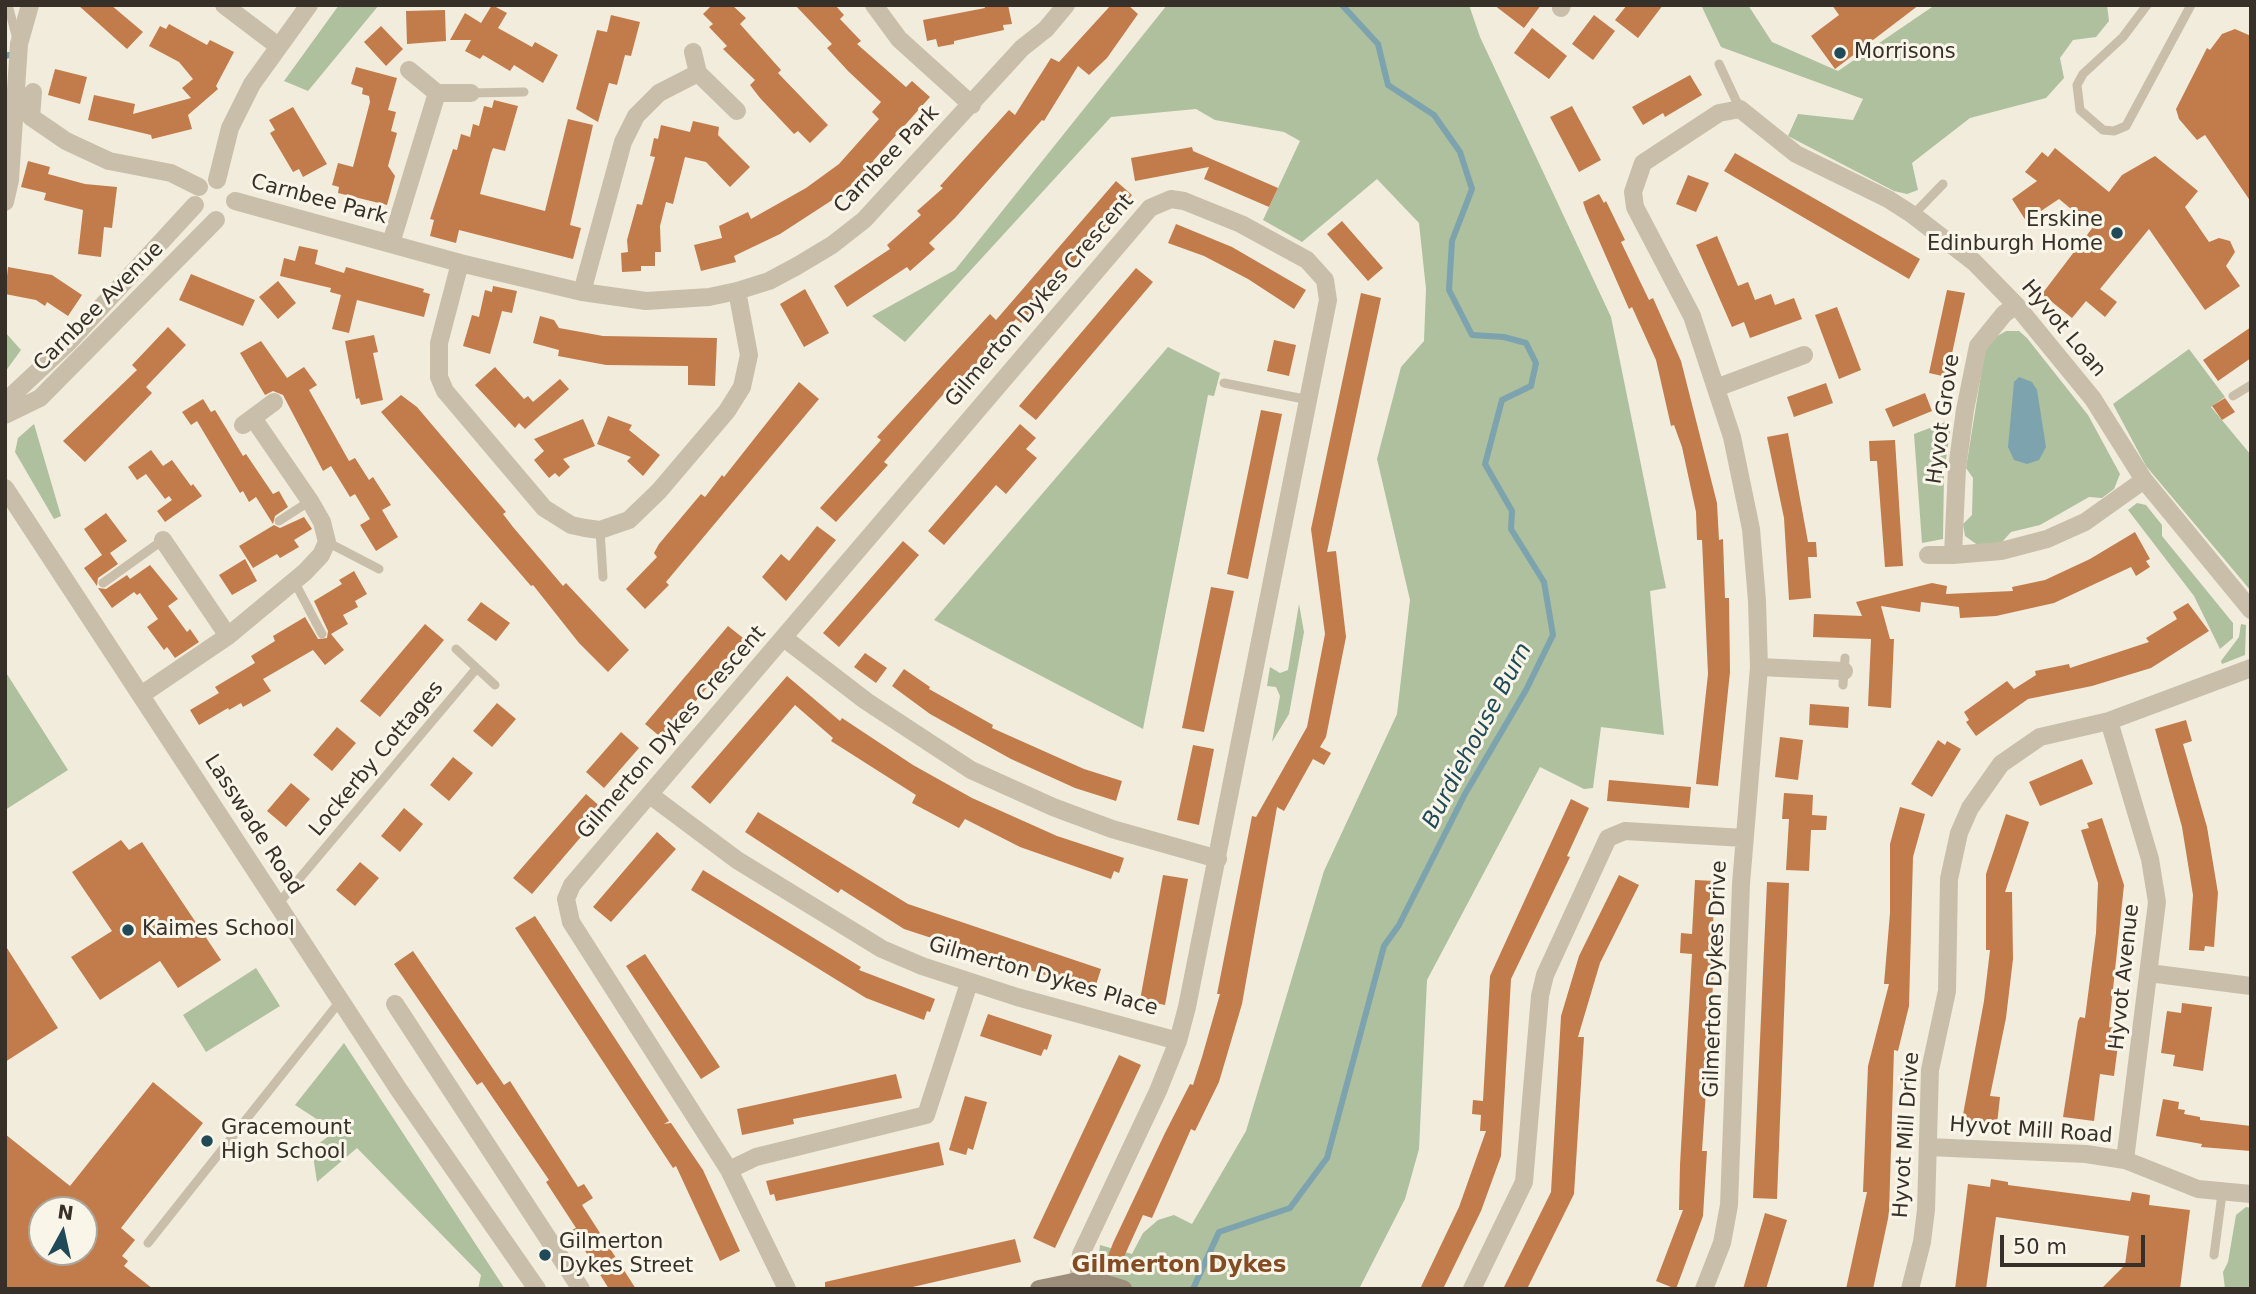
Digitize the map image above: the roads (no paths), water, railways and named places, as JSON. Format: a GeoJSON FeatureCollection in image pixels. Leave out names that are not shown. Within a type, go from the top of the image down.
{"type":"FeatureCollection","features":[{"type":"Feature","properties":{"kind":"main road"},"geometry":{"type":"LineString","coordinates":[[1039,1289],[1079,1281],[1100,1282],[1123,1289]]}},
{"type":"Feature","properties":{"kind":"street"},"geometry":{"type":"LineString","coordinates":[[5,202],[10,180],[19,44],[30,5]]}},
{"type":"Feature","properties":{"kind":"street"},"geometry":{"type":"LineString","coordinates":[[224,5],[278,46]]}},
{"type":"Feature","properties":{"kind":"street"},"geometry":{"type":"LineString","coordinates":[[235,201],[232,190],[217,180],[230,128],[252,84],[309,5]]}},
{"type":"Feature","properties":{"kind":"street"},"geometry":{"type":"LineString","coordinates":[[874,5],[899,39],[972,106]]}},
{"type":"Feature","properties":{"kind":"street","name":"Carnbee Park"},"geometry":{"type":"LineString","coordinates":[[235,201],[460,263],[582,292],[646,300],[709,297],[737,291],[769,281],[797,266],[832,245],[864,220],[972,106],[1022,48],[1046,29],[1066,5]]}},
{"type":"Feature","properties":{"kind":"street"},"geometry":{"type":"LineString","coordinates":[[693,52],[698,73],[737,111]]}},
{"type":"Feature","properties":{"kind":"street"},"geometry":{"type":"LineString","coordinates":[[409,70],[437,93],[471,93]]}},
{"type":"Feature","properties":{"kind":"street"},"geometry":{"type":"LineString","coordinates":[[582,292],[623,142],[636,116],[659,93],[698,73]]}},
{"type":"Feature","properties":{"kind":"street"},"geometry":{"type":"LineString","coordinates":[[33,92],[31,117],[66,141],[109,161],[171,173],[197,196],[205,218],[216,220]]}},
{"type":"Feature","properties":{"kind":"street","name":"Carnbee Park"},"geometry":{"type":"LineString","coordinates":[[391,243],[437,93]]}},
{"type":"Feature","properties":{"kind":"street","name":"Hyvot Loan"},"geometry":{"type":"LineString","coordinates":[[1745,112],[1796,154],[1888,199],[1974,261],[2015,305],[2093,400],[2144,480],[2251,610]]}},
{"type":"Feature","properties":{"kind":"street","name":"Gilmerton Dykes Drive"},"geometry":{"type":"LineString","coordinates":[[1704,1289],[1722,1243],[1729,1205],[1744,838],[1759,667],[1751,529],[1740,468],[1688,307],[1635,207],[1633,192],[1643,163],[1653,155],[1719,113],[1745,112]]}},
{"type":"Feature","properties":{"kind":"street","name":"Carnbee Avenue"},"geometry":{"type":"LineString","coordinates":[[5,402],[69,342],[197,196],[217,180]]}},
{"type":"Feature","properties":{"kind":"street","name":"Carnbee Avenue"},"geometry":{"type":"LineString","coordinates":[[5,415],[40,398],[216,220],[227,216],[235,201]]}},
{"type":"Feature","properties":{"kind":"street","name":"Gilmerton Dykes Crescent"},"geometry":{"type":"LineString","coordinates":[[787,1289],[729,1170],[567,911],[566,899],[572,885],[894,505],[1158,202],[1184,201],[1241,224],[1300,255],[1319,270],[1328,290],[1328,300],[1218,859],[1178,1041],[1158,1091],[1081,1254],[1079,1281]]}},
{"type":"Feature","properties":{"kind":"street"},"geometry":{"type":"LineString","coordinates":[[460,263],[439,343],[439,377],[445,391],[544,508],[571,526],[600,530],[629,520],[651,499],[727,411],[742,387],[749,355],[737,291]]}},
{"type":"Feature","properties":{"kind":"street","name":"Hyvot Grove"},"geometry":{"type":"LineString","coordinates":[[1954,555],[1957,468],[1978,346],[2004,314],[2015,305]]}},
{"type":"Feature","properties":{"kind":"street"},"geometry":{"type":"LineString","coordinates":[[1716,388],[1804,355]]}},
{"type":"Feature","properties":{"kind":"street"},"geometry":{"type":"LineString","coordinates":[[141,695],[228,636],[294,581],[321,555],[327,542],[322,522],[310,501],[248,422],[274,402]]}},
{"type":"Feature","properties":{"kind":"street"},"geometry":{"type":"LineString","coordinates":[[1928,555],[2001,551],[2047,539],[2085,522],[2144,480]]}},
{"type":"Feature","properties":{"kind":"street","name":"Lasswade Road"},"geometry":{"type":"LineString","coordinates":[[5,488],[341,1000],[537,1289]]}},
{"type":"Feature","properties":{"kind":"street"},"geometry":{"type":"LineString","coordinates":[[163,540],[228,636]]}},
{"type":"Feature","properties":{"kind":"street"},"geometry":{"type":"LineString","coordinates":[[784,638],[866,701],[971,770],[1053,807],[1112,829],[1218,859]]}},
{"type":"Feature","properties":{"kind":"street"},"geometry":{"type":"LineString","coordinates":[[1759,667],[1844,671]]}},
{"type":"Feature","properties":{"kind":"street","name":"Hyvot Mill Drive"},"geometry":{"type":"LineString","coordinates":[[1910,1289],[1922,1242],[1930,1070],[1947,991],[1949,879],[1959,833],[1989,778],[2024,745],[2055,732],[2109,720],[2251,668]]}},
{"type":"Feature","properties":{"kind":"street","name":"Hyvot Avenue"},"geometry":{"type":"LineString","coordinates":[[2109,720],[2155,879],[2157,902],[2125,1160]]}},
{"type":"Feature","properties":{"kind":"street","name":"Gilmerton Dykes Place"},"geometry":{"type":"LineString","coordinates":[[650,795],[737,860],[812,909],[882,949],[969,983],[1069,1013],[1178,1041]]}},
{"type":"Feature","properties":{"kind":"street"},"geometry":{"type":"LineString","coordinates":[[1472,1289],[1524,1182],[1539,996],[1545,975],[1608,838],[1625,831],[1744,838]]}},
{"type":"Feature","properties":{"kind":"street"},"geometry":{"type":"LineString","coordinates":[[2149,973],[2251,986]]}},
{"type":"Feature","properties":{"kind":"street"},"geometry":{"type":"LineString","coordinates":[[729,1170],[756,1157],[926,1115],[969,983]]}},
{"type":"Feature","properties":{"kind":"street"},"geometry":{"type":"LineString","coordinates":[[395,1004],[581,1289]]}},
{"type":"Feature","properties":{"kind":"street","name":"Hyvot Mill Road"},"geometry":{"type":"LineString","coordinates":[[1928,1147],[2086,1154],[2125,1160],[2198,1189],[2222,1194],[2251,1194]]}},
{"type":"Feature","properties":{"kind":"lane"},"geometry":{"type":"LineString","coordinates":[[8,5],[19,44]]}},
{"type":"Feature","properties":{"kind":"lane"},"geometry":{"type":"LineString","coordinates":[[2147,5],[2123,37],[2083,74],[2077,85],[2080,110],[2103,130],[2114,131],[2126,126],[2191,5]]}},
{"type":"Feature","properties":{"kind":"lane"},"geometry":{"type":"LineString","coordinates":[[1719,64],[1745,112]]}},
{"type":"Feature","properties":{"kind":"lane"},"geometry":{"type":"LineString","coordinates":[[471,93],[524,92]]}},
{"type":"Feature","properties":{"kind":"lane"},"geometry":{"type":"LineString","coordinates":[[1913,215],[1942,184]]}},
{"type":"Feature","properties":{"kind":"lane"},"geometry":{"type":"LineString","coordinates":[[1224,383],[1309,400]]}},
{"type":"Feature","properties":{"kind":"lane"},"geometry":{"type":"LineString","coordinates":[[2233,397],[2251,385]]}},
{"type":"Feature","properties":{"kind":"lane"},"geometry":{"type":"LineString","coordinates":[[279,521],[310,501]]}},
{"type":"Feature","properties":{"kind":"lane"},"geometry":{"type":"LineString","coordinates":[[600,530],[603,577]]}},
{"type":"Feature","properties":{"kind":"lane"},"geometry":{"type":"LineString","coordinates":[[103,583],[163,540]]}},
{"type":"Feature","properties":{"kind":"lane"},"geometry":{"type":"LineString","coordinates":[[327,542],[379,569]]}},
{"type":"Feature","properties":{"kind":"lane"},"geometry":{"type":"LineString","coordinates":[[294,581],[322,634]]}},
{"type":"Feature","properties":{"kind":"lane"},"geometry":{"type":"LineString","coordinates":[[456,649],[495,685]]}},
{"type":"Feature","properties":{"kind":"lane","name":"Lockerby Cottages"},"geometry":{"type":"LineString","coordinates":[[278,904],[476,669]]}},
{"type":"Feature","properties":{"kind":"lane"},"geometry":{"type":"LineString","coordinates":[[148,1243],[341,1000]]}},
{"type":"Feature","properties":{"kind":"lane"},"geometry":{"type":"LineString","coordinates":[[2214,1255],[2222,1194]]}},
{"type":"Feature","properties":{"kind":"water"},"geometry":{"type":"Polygon","coordinates":[[[2019,377],[2032,382],[2037,390],[2046,447],[2039,460],[2027,464],[2014,460],[2008,447],[2014,382],[2019,377]]]}},
{"type":"Feature","properties":{"kind":"waterway","name":"Burdiehouse Burn"},"geometry":{"type":"LineString","coordinates":[[1193,1289],[1219,1232],[1290,1208],[1327,1158],[1384,946],[1399,925],[1465,794],[1526,690],[1553,635],[1544,582],[1511,529],[1512,511],[1485,464],[1502,400],[1531,386],[1536,363],[1526,343],[1504,337],[1472,335],[1449,290],[1452,241],[1472,189],[1460,152],[1434,115],[1388,85],[1378,44],[1342,5]]}},
{"type":"Feature","properties":{"kind":"waterway"},"geometry":{"type":"LineString","coordinates":[[5,56],[9,55]]}},
{"type":"Feature","properties":{"kind":"place","name":"Morrisons"},"geometry":{"type":"Point","coordinates":[1840,53]}},
{"type":"Feature","properties":{"kind":"place","name":"Erskine Edinburgh Home"},"geometry":{"type":"Point","coordinates":[2117,233]}},
{"type":"Feature","properties":{"kind":"place","name":"Kaimes School"},"geometry":{"type":"Point","coordinates":[128,930]}},
{"type":"Feature","properties":{"kind":"place","name":"Gracemount High School"},"geometry":{"type":"Point","coordinates":[207,1141]}},
{"type":"Feature","properties":{"kind":"place","name":"Gilmerton Dykes Street"},"geometry":{"type":"Point","coordinates":[545,1255]}},
{"type":"Feature","properties":{"kind":"district","name":"Gilmerton Dykes"},"geometry":{"type":"Point","coordinates":[1179,1266]}}]}
